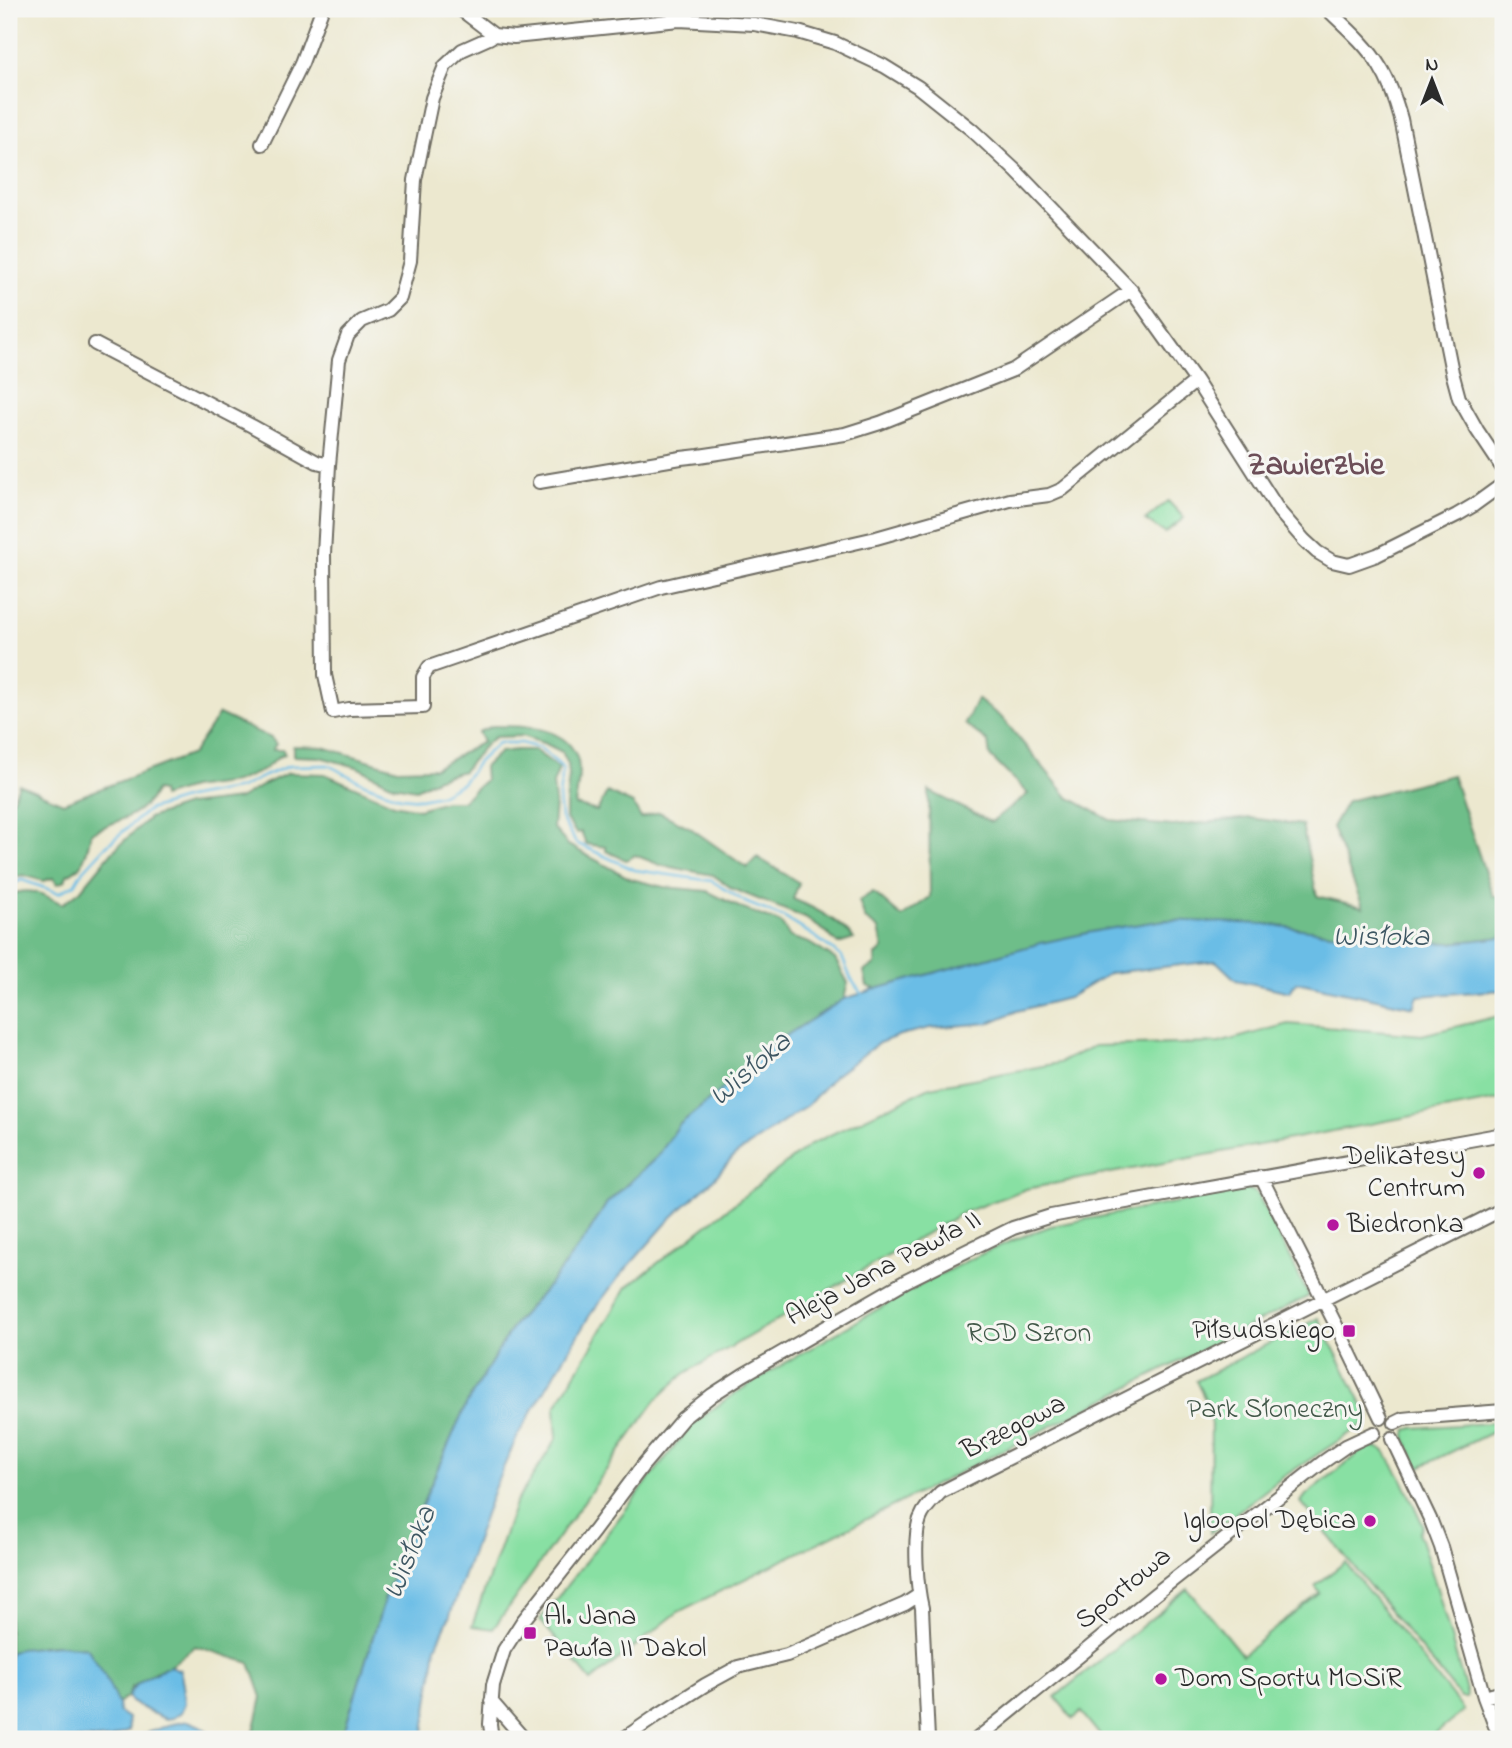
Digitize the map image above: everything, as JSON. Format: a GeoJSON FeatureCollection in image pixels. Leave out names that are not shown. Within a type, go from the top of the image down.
{"type":"FeatureCollection","features":[{"type":"Feature","properties":{"kind":"street"},"geometry":{"type":"LineString","coordinates":[[262,144],[302,63],[323,9]]}},
{"type":"Feature","properties":{"kind":"street"},"geometry":{"type":"LineString","coordinates":[[460,9],[495,34],[514,37],[679,20],[754,24],[798,32],[835,43],[884,66],[918,87],[972,130],[1016,171],[1131,290],[1196,381],[1279,511],[1317,552],[1339,563],[1349,565],[1399,545],[1474,505],[1503,484]]}},
{"type":"Feature","properties":{"kind":"street"},"geometry":{"type":"LineString","coordinates":[[1327,9],[1364,45],[1381,67],[1393,93],[1401,119],[1452,372],[1460,398],[1503,469]]}},
{"type":"Feature","properties":{"kind":"street"},"geometry":{"type":"LineString","coordinates":[[495,34],[462,50],[445,66],[432,99],[415,180],[410,261],[401,298],[388,310],[362,321],[348,335],[339,360],[324,554],[325,675],[333,712],[349,709],[423,707],[423,677],[429,667],[661,587],[876,538],[1010,500],[1049,495],[1063,489],[1196,381]]}},
{"type":"Feature","properties":{"kind":"street"},"geometry":{"type":"LineString","coordinates":[[539,482],[845,434],[880,423],[1013,370],[1131,290]]}},
{"type":"Feature","properties":{"kind":"street"},"geometry":{"type":"LineString","coordinates":[[95,344],[317,462],[329,465]]}},
{"type":"Feature","properties":{"kind":"street","name":"Aleja Jana Pawła II"},"geometry":{"type":"LineString","coordinates":[[492,1739],[490,1724],[493,1685],[504,1650],[522,1622],[644,1464],[683,1418],[712,1395],[796,1343],[906,1281],[1013,1228],[1051,1216],[1503,1135]]}},
{"type":"Feature","properties":{"kind":"street"},"geometry":{"type":"LineString","coordinates":[[1261,1177],[1381,1418]]}},
{"type":"Feature","properties":{"kind":"street","name":"Brzegowa"},"geometry":{"type":"LineString","coordinates":[[919,1595],[917,1539],[920,1519],[941,1492],[1503,1209]]}},
{"type":"Feature","properties":{"kind":"street"},"geometry":{"type":"LineString","coordinates":[[1395,1423],[1403,1419],[1503,1411]]}},
{"type":"Feature","properties":{"kind":"street"},"geometry":{"type":"LineString","coordinates":[[1381,1418],[1389,1418],[1395,1423],[1396,1433],[1392,1438],[1382,1440],[1374,1433],[1375,1423],[1381,1418]]}},
{"type":"Feature","properties":{"kind":"street","name":"Sportowa"},"geometry":{"type":"LineString","coordinates":[[976,1739],[1323,1462],[1346,1446],[1374,1433]]}},
{"type":"Feature","properties":{"kind":"street"},"geometry":{"type":"LineString","coordinates":[[1392,1438],[1436,1534],[1484,1697],[1495,1726],[1503,1738]]}},
{"type":"Feature","properties":{"kind":"street"},"geometry":{"type":"LineString","coordinates":[[623,1739],[705,1685],[738,1667],[787,1655],[905,1604],[919,1595],[922,1608],[928,1739]]}},
{"type":"Feature","properties":{"kind":"street"},"geometry":{"type":"LineString","coordinates":[[1484,1697],[1503,1692]]}},
{"type":"Feature","properties":{"kind":"street"},"geometry":{"type":"LineString","coordinates":[[491,1701],[524,1739]]}},
{"type":"Feature","properties":{"kind":"green space"},"geometry":{"type":"Polygon","coordinates":[[[1168,501],[1184,518],[1165,533],[1145,520],[1168,501]]]}},
{"type":"Feature","properties":{"kind":"green space"},"geometry":{"type":"Polygon","coordinates":[[[977,699],[1002,718],[1068,797],[1110,820],[1173,826],[1250,818],[1302,825],[1317,896],[1363,907],[1332,827],[1347,801],[1452,775],[1493,896],[1503,896],[1503,937],[1450,943],[1389,941],[1265,924],[958,967],[876,989],[867,986],[864,971],[875,965],[876,955],[883,948],[879,929],[865,919],[859,901],[873,892],[902,917],[930,897],[929,791],[991,822],[1028,794],[990,756],[988,742],[965,724],[977,699]]]}},
{"type":"Feature","properties":{"kind":"green space"},"geometry":{"type":"Polygon","coordinates":[[[219,714],[271,738],[276,744],[272,750],[283,750],[285,755],[262,771],[235,782],[191,788],[162,797],[161,791],[156,790],[136,812],[91,833],[82,863],[67,875],[65,881],[57,884],[53,878],[43,881],[23,875],[9,879],[9,809],[19,784],[63,803],[192,754],[219,714]]]}},
{"type":"Feature","properties":{"kind":"green space"},"geometry":{"type":"Polygon","coordinates":[[[493,726],[543,730],[565,740],[578,761],[575,805],[597,811],[607,792],[633,804],[641,818],[659,812],[689,827],[747,868],[757,857],[799,883],[793,899],[826,915],[854,939],[838,944],[805,918],[733,889],[713,875],[660,865],[635,855],[626,860],[606,851],[606,847],[586,844],[581,832],[576,833],[566,819],[569,775],[568,764],[562,752],[522,736],[495,737],[463,771],[438,778],[416,789],[393,785],[357,767],[320,757],[293,756],[293,746],[323,747],[398,769],[435,768],[483,742],[478,732],[493,726]]]}},
{"type":"Feature","properties":{"kind":"green space"},"geometry":{"type":"Polygon","coordinates":[[[534,750],[559,768],[553,784],[553,828],[568,845],[631,879],[664,887],[707,891],[743,909],[781,923],[790,937],[809,943],[835,959],[848,983],[844,999],[771,1045],[679,1125],[658,1156],[607,1203],[587,1236],[514,1324],[466,1405],[434,1477],[387,1591],[346,1725],[338,1739],[245,1739],[254,1732],[262,1697],[250,1663],[195,1646],[170,1666],[155,1672],[131,1688],[128,1696],[118,1704],[104,1674],[87,1648],[41,1646],[9,1653],[9,895],[30,891],[62,904],[80,891],[112,852],[149,818],[187,805],[239,799],[288,773],[325,774],[394,804],[419,809],[445,801],[462,801],[485,780],[484,767],[500,752],[534,750]]]}},
{"type":"Feature","properties":{"kind":"green space"},"geometry":{"type":"Polygon","coordinates":[[[1503,1015],[1503,1099],[1026,1189],[962,1213],[684,1374],[656,1400],[493,1629],[472,1626],[515,1504],[557,1438],[555,1408],[627,1287],[811,1144],[930,1087],[1059,1063],[1094,1046],[1219,1043],[1288,1024],[1422,1035],[1503,1015]]]}},
{"type":"Feature","properties":{"kind":"green space","name":"ROD Szron"},"geometry":{"type":"Polygon","coordinates":[[[1247,1189],[1258,1195],[1309,1296],[678,1612],[591,1681],[540,1620],[689,1428],[752,1383],[931,1279],[1020,1237],[1051,1226],[1247,1189]]]}},
{"type":"Feature","properties":{"kind":"green space","name":"Park Słoneczny"},"geometry":{"type":"Polygon","coordinates":[[[1318,1318],[1369,1417],[1367,1422],[1283,1477],[1210,1533],[1211,1411],[1196,1381],[1318,1318]]]}},
{"type":"Feature","properties":{"kind":"green space"},"geometry":{"type":"Polygon","coordinates":[[[1503,1422],[1503,1427],[1420,1467],[1405,1438],[1407,1431],[1413,1428],[1503,1422]]]}},
{"type":"Feature","properties":{"kind":"green space","name":"Park Słoneczny"},"geometry":{"type":"Polygon","coordinates":[[[1370,1447],[1385,1451],[1401,1477],[1423,1525],[1419,1533],[1437,1588],[1466,1698],[1461,1698],[1301,1502],[1306,1495],[1370,1447]]]}},
{"type":"Feature","properties":{"kind":"green space"},"geometry":{"type":"Polygon","coordinates":[[[1345,1562],[1464,1711],[1429,1739],[1103,1739],[1081,1712],[1073,1719],[1055,1697],[1188,1589],[1242,1655],[1320,1593],[1315,1586],[1345,1562]]]}},
{"type":"Feature","properties":{"kind":"water","name":"Wisłoka"},"geometry":{"type":"Polygon","coordinates":[[[1165,920],[1265,924],[1389,941],[1450,943],[1503,937],[1503,990],[1418,996],[1414,1007],[1296,982],[1290,992],[1236,980],[1216,961],[1110,973],[1068,998],[1017,1011],[989,1023],[930,1028],[879,1043],[833,1077],[808,1105],[734,1156],[712,1181],[672,1217],[619,1277],[590,1315],[518,1435],[495,1486],[449,1618],[436,1647],[423,1739],[338,1739],[346,1725],[387,1591],[466,1405],[514,1324],[587,1236],[607,1203],[658,1156],[679,1125],[771,1045],[844,999],[1041,943],[1165,920]]]}},
{"type":"Feature","properties":{"kind":"water"},"geometry":{"type":"Polygon","coordinates":[[[58,1645],[87,1648],[104,1674],[119,1712],[128,1718],[129,1731],[109,1739],[9,1739],[9,1653],[19,1649],[58,1645]]]}},
{"type":"Feature","properties":{"kind":"water"},"geometry":{"type":"Polygon","coordinates":[[[170,1666],[180,1670],[185,1703],[181,1712],[166,1719],[131,1702],[128,1696],[140,1682],[170,1666]]]}},
{"type":"Feature","properties":{"kind":"water"},"geometry":{"type":"Polygon","coordinates":[[[188,1721],[203,1727],[214,1739],[133,1739],[168,1725],[188,1721]]]}},
{"type":"Feature","properties":{"kind":"waterway"},"geometry":{"type":"LineString","coordinates":[[9,885],[22,880],[59,893],[75,884],[82,872],[106,846],[148,810],[187,798],[240,788],[289,766],[328,765],[365,784],[401,797],[420,799],[440,795],[462,783],[498,743],[521,743],[540,748],[563,768],[559,796],[561,818],[576,843],[635,870],[712,881],[747,903],[783,917],[842,957],[851,979],[863,996]]}},
{"type":"Feature","properties":{"kind":"place","name":"Delikatesy Centrum"},"geometry":{"type":"Point","coordinates":[1479,1173]}},
{"type":"Feature","properties":{"kind":"place","name":"Biedronka"},"geometry":{"type":"Point","coordinates":[1333,1225]}},
{"type":"Feature","properties":{"kind":"place","name":"Piłsudskiego"},"geometry":{"type":"Point","coordinates":[1349,1331]}},
{"type":"Feature","properties":{"kind":"place","name":"Igloopol Dębica"},"geometry":{"type":"Point","coordinates":[1370,1521]}},
{"type":"Feature","properties":{"kind":"place","name":"Al. Jana Pawła II Dakol"},"geometry":{"type":"Point","coordinates":[530,1633]}},
{"type":"Feature","properties":{"kind":"place","name":"Dom Sportu MOSiR"},"geometry":{"type":"Point","coordinates":[1161,1679]}},
{"type":"Feature","properties":{"kind":"district","name":"Zawierzbie"},"geometry":{"type":"Point","coordinates":[1316,466]}}]}
